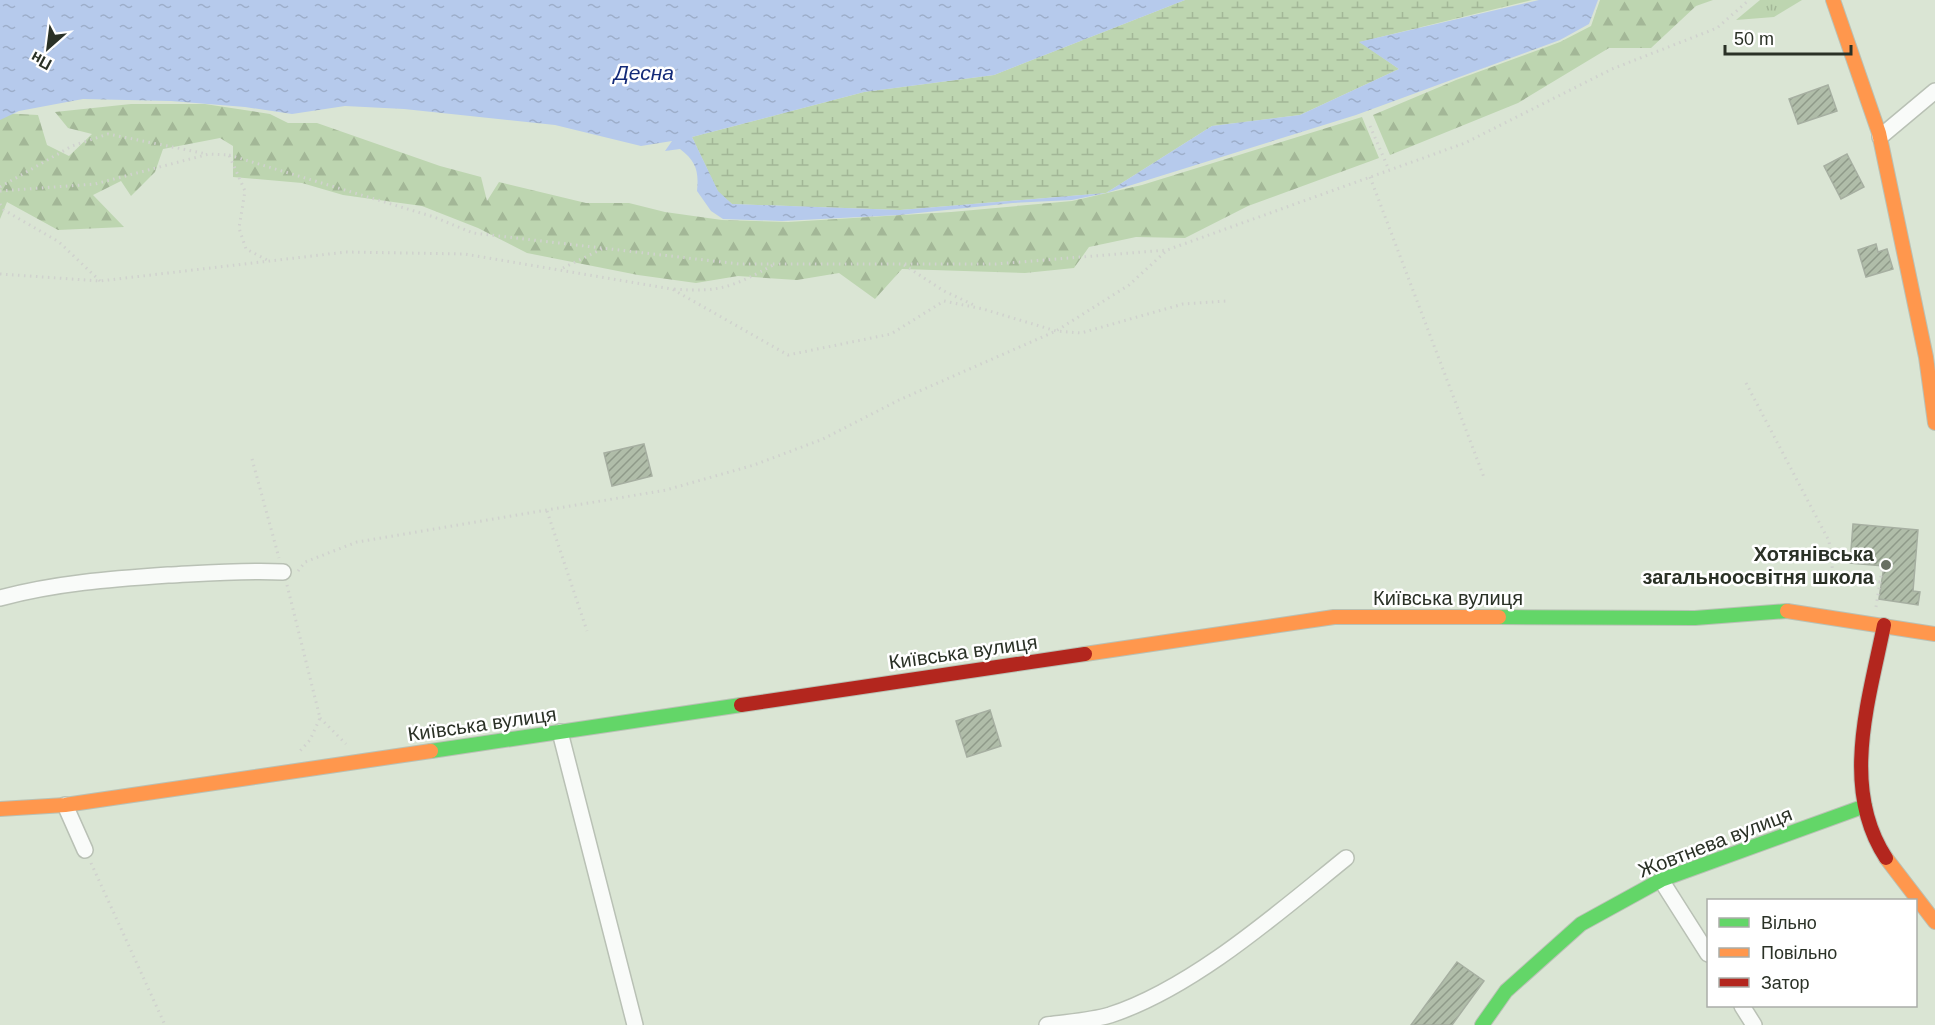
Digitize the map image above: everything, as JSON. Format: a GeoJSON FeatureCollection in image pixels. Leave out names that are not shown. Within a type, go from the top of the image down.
{"type":"FeatureCollection","features":[{"type":"Feature","properties":{"kind":"street"},"geometry":{"type":"LineString","coordinates":[[1833,0],[1880,137],[1926,357],[1935,423]]}},
{"type":"Feature","properties":{"kind":"street"},"geometry":{"type":"LineString","coordinates":[[1880,137],[1925,97],[1935,91]]}},
{"type":"Feature","properties":{"kind":"street"},"geometry":{"type":"LineString","coordinates":[[0,598],[37,588],[87,580],[251,570],[285,579]]}},
{"type":"Feature","properties":{"kind":"street","name":"Київська вулиця"},"geometry":{"type":"LineString","coordinates":[[0,809],[65,805],[1334,617],[1695,618],[1794,611],[1935,634]]}},
{"type":"Feature","properties":{"kind":"street"},"geometry":{"type":"LineString","coordinates":[[1878,625],[1861,753],[1864,806],[1871,832],[1916,899]]}},
{"type":"Feature","properties":{"kind":"street"},"geometry":{"type":"LineString","coordinates":[[560,732],[635,1025]]}},
{"type":"Feature","properties":{"kind":"street"},"geometry":{"type":"LineString","coordinates":[[65,805],[85,850]]}},
{"type":"Feature","properties":{"kind":"street","name":"Жовтнева вулиця"},"geometry":{"type":"LineString","coordinates":[[1482,1025],[1506,991],[1581,924],[1661,879],[1864,806]]}},
{"type":"Feature","properties":{"kind":"street"},"geometry":{"type":"LineString","coordinates":[[1047,1025],[1109,1015],[1162,993],[1251,935],[1346,858]]}},
{"type":"Feature","properties":{"kind":"street"},"geometry":{"type":"LineString","coordinates":[[1661,879],[1707,952]]}},
{"type":"Feature","properties":{"kind":"street"},"geometry":{"type":"LineString","coordinates":[[1917,900],[1935,922]]}},
{"type":"Feature","properties":{"kind":"street"},"geometry":{"type":"LineString","coordinates":[[1743,1007],[1754,1025]]}},
{"type":"Feature","properties":{"kind":"path"},"geometry":{"type":"LineString","coordinates":[[0,189],[72,146],[108,134],[209,154],[229,154],[434,217],[473,233],[738,264],[996,264],[1167,250],[1465,142],[1612,69],[1717,28],[1749,0]]}},
{"type":"Feature","properties":{"kind":"path"},"geometry":{"type":"LineString","coordinates":[[1370,126],[1389,170]]}},
{"type":"Feature","properties":{"kind":"path"},"geometry":{"type":"LineString","coordinates":[[0,189],[95,184],[209,154]]}},
{"type":"Feature","properties":{"kind":"path"},"geometry":{"type":"LineString","coordinates":[[229,154],[245,191],[239,228],[246,249],[271,261]]}},
{"type":"Feature","properties":{"kind":"path"},"geometry":{"type":"LineString","coordinates":[[1370,177],[1485,480]]}},
{"type":"Feature","properties":{"kind":"path"},"geometry":{"type":"LineString","coordinates":[[0,204],[4,210],[59,242],[100,280]]}},
{"type":"Feature","properties":{"kind":"path"},"geometry":{"type":"LineString","coordinates":[[561,269],[604,248]]}},
{"type":"Feature","properties":{"kind":"path"},"geometry":{"type":"LineString","coordinates":[[285,579],[304,562],[357,542],[666,490],[754,465],[823,439],[899,400],[1056,331],[1129,285],[1167,250]]}},
{"type":"Feature","properties":{"kind":"path"},"geometry":{"type":"LineString","coordinates":[[0,274],[100,280],[346,252],[465,254],[672,289],[705,292],[734,286],[776,264]]}},
{"type":"Feature","properties":{"kind":"path"},"geometry":{"type":"LineString","coordinates":[[902,264],[944,291],[982,309]]}},
{"type":"Feature","properties":{"kind":"path"},"geometry":{"type":"LineString","coordinates":[[672,289],[788,355],[891,334],[944,300],[1056,331],[1081,333],[1183,304],[1226,301]]}},
{"type":"Feature","properties":{"kind":"path"},"geometry":{"type":"LineString","coordinates":[[1746,383],[1829,541],[1833,574],[1880,582]]}},
{"type":"Feature","properties":{"kind":"path"},"geometry":{"type":"LineString","coordinates":[[252,459],[320,718],[339,739],[371,760]]}},
{"type":"Feature","properties":{"kind":"path"},"geometry":{"type":"LineString","coordinates":[[547,511],[587,631]]}},
{"type":"Feature","properties":{"kind":"path"},"geometry":{"type":"LineString","coordinates":[[1878,625],[1883,562]]}},
{"type":"Feature","properties":{"kind":"path"},"geometry":{"type":"LineString","coordinates":[[296,754],[310,740],[320,718]]}},
{"type":"Feature","properties":{"kind":"path"},"geometry":{"type":"LineString","coordinates":[[85,850],[165,1025]]}},
{"type":"Feature","properties":{"kind":"green space"},"geometry":{"type":"Polygon","coordinates":[[[1185,0],[1532,0],[1360,42],[1399,69],[1300,115],[1212,126],[1106,193],[900,210],[732,204],[718,192],[692,137],[864,92],[994,75],[1185,0]]]}},
{"type":"Feature","properties":{"kind":"green space"},"geometry":{"type":"Polygon","coordinates":[[[1600,0],[1713,0],[1696,6],[1651,48],[1609,48],[1518,103],[1390,155],[1373,115],[1456,80],[1560,42],[1591,26],[1600,0]]]}},
{"type":"Feature","properties":{"kind":"green space"},"geometry":{"type":"Polygon","coordinates":[[[1760,0],[1802,0],[1774,17],[1736,20],[1760,0]]]}},
{"type":"Feature","properties":{"kind":"green space"},"geometry":{"type":"Polygon","coordinates":[[[131,104],[205,104],[270,114],[288,123],[317,123],[440,166],[481,177],[487,201],[499,182],[586,203],[629,203],[665,212],[722,220],[788,222],[951,212],[1072,201],[1142,185],[1362,117],[1379,158],[1248,206],[1185,238],[1136,237],[1089,247],[1074,268],[1025,273],[902,269],[875,299],[839,273],[797,280],[738,276],[696,283],[638,275],[527,253],[478,228],[422,206],[343,195],[302,183],[233,177],[233,146],[220,138],[163,149],[155,172],[131,196],[121,181],[93,195],[124,227],[58,230],[7,202],[0,219],[0,113],[38,115],[47,145],[69,156],[92,134],[68,128],[55,112],[131,104]]]}},
{"type":"Feature","properties":{"kind":"water","name":"Десна"},"geometry":{"type":"Polygon","coordinates":[[[0,0],[1185,0],[994,75],[864,92],[692,137],[718,191],[732,204],[900,210],[1106,193],[1072,200],[1013,203],[899,215],[782,221],[723,219],[711,211],[697,191],[697,172],[690,158],[680,149],[665,151],[672,141],[641,146],[555,125],[404,109],[345,106],[292,114],[245,107],[171,101],[83,99],[19,111],[0,120],[0,0]]]}},
{"type":"Feature","properties":{"kind":"water"},"geometry":{"type":"Polygon","coordinates":[[[1539,0],[1598,0],[1589,24],[1560,40],[1356,115],[1106,193],[1212,126],[1300,115],[1399,69],[1359,42],[1539,0]]]}},
{"type":"Feature","properties":{"kind":"building"},"geometry":{"type":"Polygon","coordinates":[[[1828,85],[1837,111],[1798,124],[1789,99],[1828,85]]]}},
{"type":"Feature","properties":{"kind":"building"},"geometry":{"type":"Polygon","coordinates":[[[1847,154],[1864,187],[1841,199],[1824,166],[1847,154]]]}},
{"type":"Feature","properties":{"kind":"building"},"geometry":{"type":"Polygon","coordinates":[[[1876,244],[1878,252],[1887,249],[1893,269],[1866,277],[1858,250],[1876,244]]]}},
{"type":"Feature","properties":{"kind":"building"},"geometry":{"type":"Polygon","coordinates":[[[644,444],[652,476],[612,486],[604,453],[644,444]]]}},
{"type":"Feature","properties":{"kind":"building"},"geometry":{"type":"Polygon","coordinates":[[[1853,524],[1918,530],[1913,591],[1920,592],[1918,605],[1879,599],[1884,566],[1850,563],[1853,524]]]}},
{"type":"Feature","properties":{"kind":"building"},"geometry":{"type":"Polygon","coordinates":[[[990,710],[1001,746],[967,757],[956,721],[990,710]]]}},
{"type":"Feature","properties":{"kind":"building"},"geometry":{"type":"Polygon","coordinates":[[[1457,962],[1484,981],[1452,1025],[1411,1025],[1457,962]]]}},
{"type":"Feature","properties":{"kind":"traffic: fast"},"geometry":{"type":"LineString","coordinates":[[1499,617],[1695,618],[1787,611]]}},
{"type":"Feature","properties":{"kind":"traffic: fast"},"geometry":{"type":"LineString","coordinates":[[431,751],[741,705]]}},
{"type":"Feature","properties":{"kind":"traffic: fast"},"geometry":{"type":"LineString","coordinates":[[1482,1025],[1506,991],[1581,924],[1661,880],[1865,806]]}},
{"type":"Feature","properties":{"kind":"traffic: slow"},"geometry":{"type":"LineString","coordinates":[[1833,0],[1879,133],[1926,357],[1935,423]]}},
{"type":"Feature","properties":{"kind":"traffic: slow"},"geometry":{"type":"LineString","coordinates":[[1787,611],[1935,634]]}},
{"type":"Feature","properties":{"kind":"traffic: slow"},"geometry":{"type":"LineString","coordinates":[[1085,654],[1334,617],[1499,617]]}},
{"type":"Feature","properties":{"kind":"traffic: slow"},"geometry":{"type":"LineString","coordinates":[[0,809],[65,805],[431,751]]}},
{"type":"Feature","properties":{"kind":"traffic: slow"},"geometry":{"type":"LineString","coordinates":[[1886,858],[1935,922]]}},
{"type":"Feature","properties":{"kind":"traffic: jam"},"geometry":{"type":"LineString","coordinates":[[1884,625],[1866,713],[1861,773],[1864,803],[1872,831],[1886,858]]}},
{"type":"Feature","properties":{"kind":"traffic: jam"},"geometry":{"type":"LineString","coordinates":[[741,705],[1085,654]]}},
{"type":"Feature","properties":{"kind":"place","name":"Хотянівська загальноосвітня школа"},"geometry":{"type":"Point","coordinates":[1886,565]}}]}
